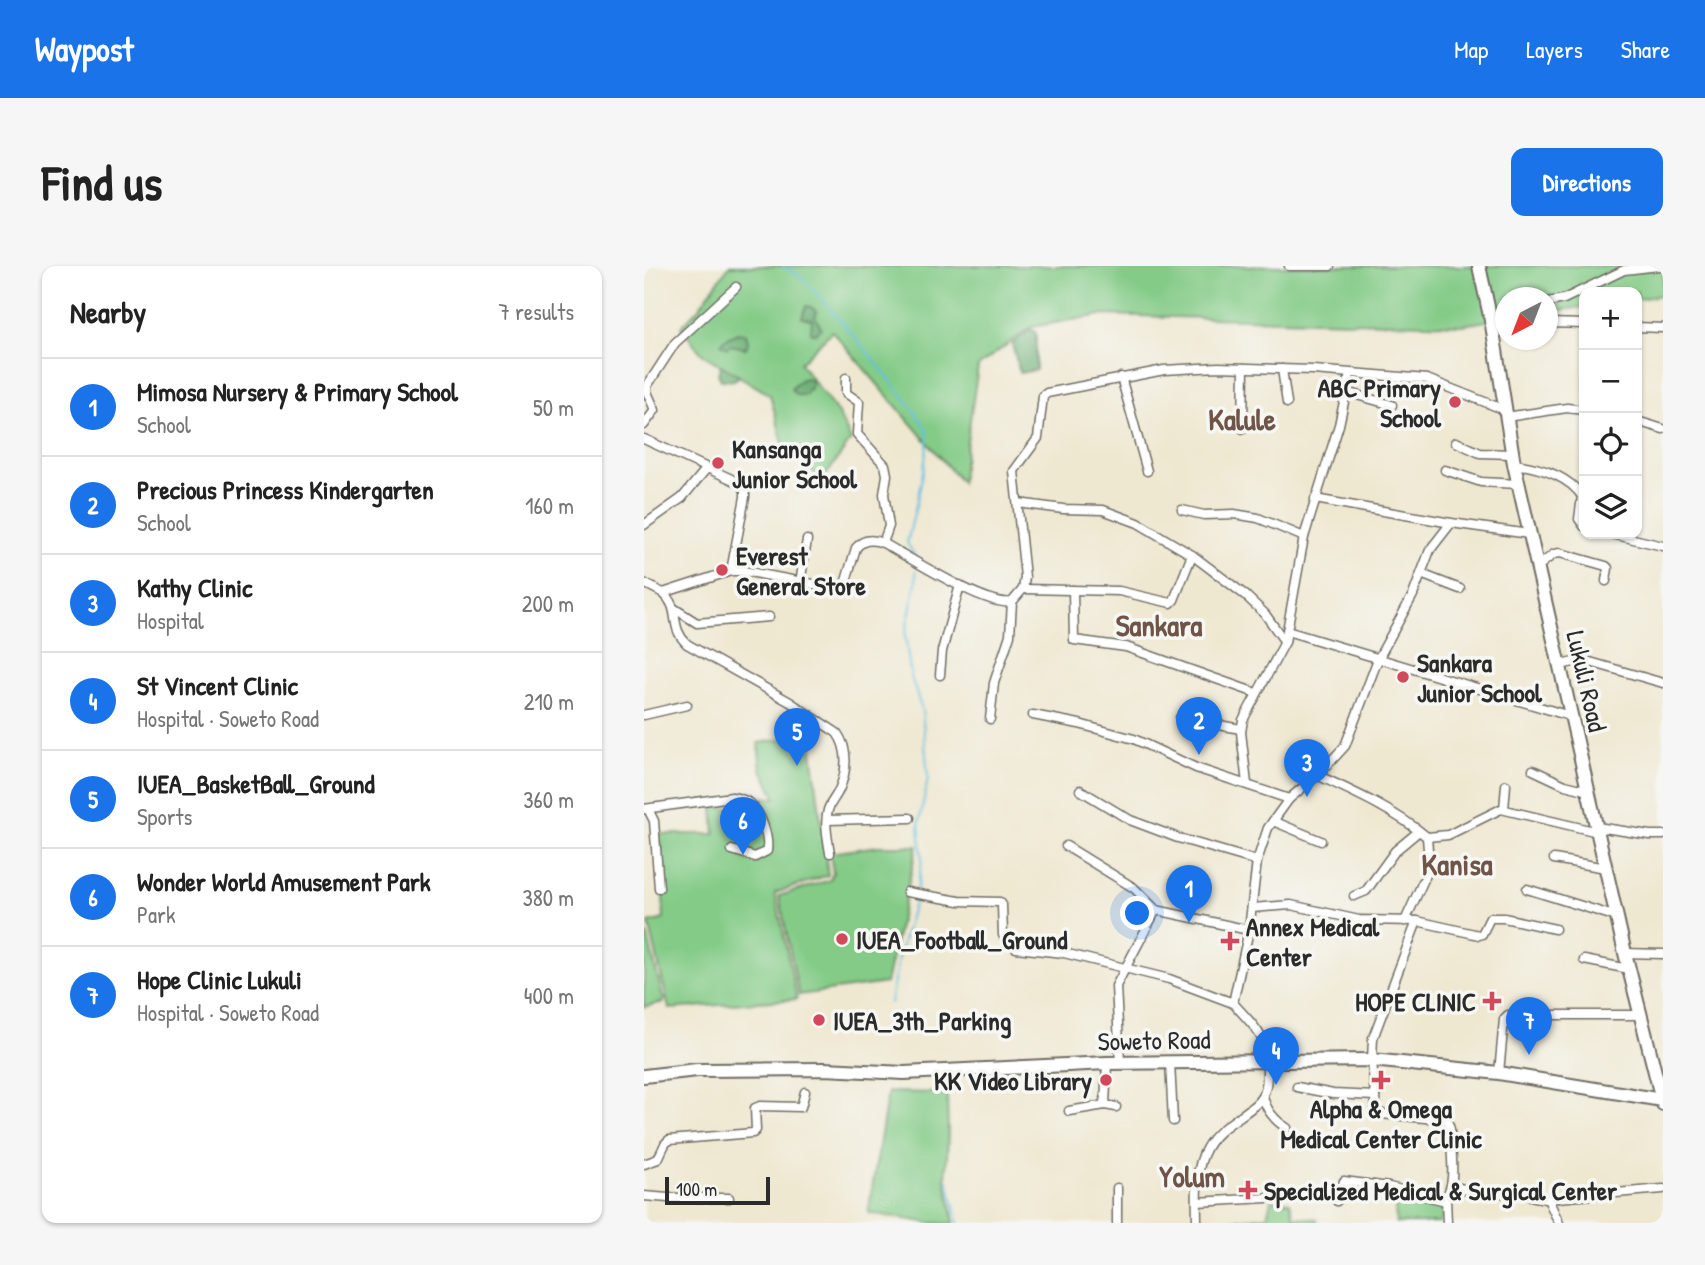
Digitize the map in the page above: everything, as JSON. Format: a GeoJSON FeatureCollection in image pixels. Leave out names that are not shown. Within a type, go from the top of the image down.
{"type":"FeatureCollection","features":[{"type":"Feature","properties":{"kind":"street"},"geometry":{"type":"LineString","coordinates":[[1292,266],[1330,266]]}},
{"type":"Feature","properties":{"kind":"street","name":"Lukuli Road"},"geometry":{"type":"LineString","coordinates":[[1479,266],[1492,325],[1518,484],[1625,953],[1662,1102]]}},
{"type":"Feature","properties":{"kind":"street"},"geometry":{"type":"LineString","coordinates":[[1612,266],[1624,270]]}},
{"type":"Feature","properties":{"kind":"street"},"geometry":{"type":"LineString","coordinates":[[1558,300],[1624,270],[1659,266]]}},
{"type":"Feature","properties":{"kind":"street"},"geometry":{"type":"LineString","coordinates":[[644,425],[655,410],[647,386],[675,344],[736,287]]}},
{"type":"Feature","properties":{"kind":"street"},"geometry":{"type":"LineString","coordinates":[[1558,323],[1579,324]]}},
{"type":"Feature","properties":{"kind":"street"},"geometry":{"type":"LineString","coordinates":[[1642,327],[1663,328]]}},
{"type":"Feature","properties":{"kind":"street"},"geometry":{"type":"LineString","coordinates":[[1242,429],[1244,368]]}},
{"type":"Feature","properties":{"kind":"street"},"geometry":{"type":"LineString","coordinates":[[990,719],[994,683],[1010,635],[1012,603],[1023,589],[1025,577],[1014,471],[1038,438],[1045,394],[1164,370],[1282,369],[1427,379],[1505,414],[1567,408],[1579,409]]}},
{"type":"Feature","properties":{"kind":"street"},"geometry":{"type":"LineString","coordinates":[[1282,369],[1287,403]]}},
{"type":"Feature","properties":{"kind":"street"},"geometry":{"type":"LineString","coordinates":[[1247,784],[1242,720],[1285,642],[1304,537],[1339,425],[1350,374]]}},
{"type":"Feature","properties":{"kind":"street"},"geometry":{"type":"LineString","coordinates":[[1121,377],[1147,471]]}},
{"type":"Feature","properties":{"kind":"street"},"geometry":{"type":"LineString","coordinates":[[846,379],[846,393],[859,402],[857,433],[885,465],[887,475],[884,494],[889,526],[883,543]]}},
{"type":"Feature","properties":{"kind":"street"},"geometry":{"type":"LineString","coordinates":[[1346,392],[1392,405]]}},
{"type":"Feature","properties":{"kind":"street"},"geometry":{"type":"LineString","coordinates":[[1642,423],[1663,429]]}},
{"type":"Feature","properties":{"kind":"street"},"geometry":{"type":"LineString","coordinates":[[644,439],[740,483],[745,490],[746,497],[731,571]]}},
{"type":"Feature","properties":{"kind":"street"},"geometry":{"type":"LineString","coordinates":[[1456,442],[1479,453],[1513,459],[1541,469],[1579,492]]}},
{"type":"Feature","properties":{"kind":"street"},"geometry":{"type":"LineString","coordinates":[[644,525],[682,498],[707,468]]}},
{"type":"Feature","properties":{"kind":"street"},"geometry":{"type":"LineString","coordinates":[[1446,471],[1481,482],[1518,484]]}},
{"type":"Feature","properties":{"kind":"street"},"geometry":{"type":"LineString","coordinates":[[1315,499],[1529,534]]}},
{"type":"Feature","properties":{"kind":"street"},"geometry":{"type":"LineString","coordinates":[[1018,503],[1063,509],[1103,510],[1138,523],[1192,555],[1262,610],[1285,642]]}},
{"type":"Feature","properties":{"kind":"street"},"geometry":{"type":"LineString","coordinates":[[1182,510],[1204,515],[1234,514],[1258,518],[1304,537]]}},
{"type":"Feature","properties":{"kind":"street"},"geometry":{"type":"LineString","coordinates":[[1233,1003],[1249,930],[1257,861],[1268,828],[1289,799],[1345,746],[1378,659],[1413,596],[1430,550],[1451,523]]}},
{"type":"Feature","properties":{"kind":"street"},"geometry":{"type":"LineString","coordinates":[[1633,539],[1663,546]]}},
{"type":"Feature","properties":{"kind":"street"},"geometry":{"type":"LineString","coordinates":[[800,583],[807,540]]}},
{"type":"Feature","properties":{"kind":"street"},"geometry":{"type":"LineString","coordinates":[[663,593],[731,571],[754,573],[826,589],[841,587],[848,579],[856,548],[860,543],[871,540],[883,543],[960,586],[1002,604],[1012,603]]}},
{"type":"Feature","properties":{"kind":"street"},"geometry":{"type":"LineString","coordinates":[[1537,567],[1554,554],[1560,553],[1606,566],[1606,581]]}},
{"type":"Feature","properties":{"kind":"street"},"geometry":{"type":"LineString","coordinates":[[1023,589],[1119,591],[1171,603],[1192,555]]}},
{"type":"Feature","properties":{"kind":"street"},"geometry":{"type":"LineString","coordinates":[[1421,574],[1460,589]]}},
{"type":"Feature","properties":{"kind":"street"},"geometry":{"type":"LineString","coordinates":[[644,583],[663,593],[671,601],[675,609],[675,629],[687,644],[790,702],[837,733],[842,740],[845,748],[844,773],[840,788],[828,809],[830,853]]}},
{"type":"Feature","properties":{"kind":"street"},"geometry":{"type":"LineString","coordinates":[[940,676],[943,651],[960,586]]}},
{"type":"Feature","properties":{"kind":"street"},"geometry":{"type":"LineString","coordinates":[[1073,590],[1074,640],[1131,648],[1256,693]]}},
{"type":"Feature","properties":{"kind":"street"},"geometry":{"type":"LineString","coordinates":[[675,609],[697,623],[769,617]]}},
{"type":"Feature","properties":{"kind":"street"},"geometry":{"type":"LineString","coordinates":[[1287,631],[1573,717]]}},
{"type":"Feature","properties":{"kind":"street"},"geometry":{"type":"LineString","coordinates":[[1560,665],[1583,660],[1663,683]]}},
{"type":"Feature","properties":{"kind":"street"},"geometry":{"type":"LineString","coordinates":[[644,715],[687,705]]}},
{"type":"Feature","properties":{"kind":"street"},"geometry":{"type":"LineString","coordinates":[[1033,715],[1133,739],[1196,768],[1289,799]]}},
{"type":"Feature","properties":{"kind":"street"},"geometry":{"type":"LineString","coordinates":[[1180,718],[1241,729]]}},
{"type":"Feature","properties":{"kind":"street"},"geometry":{"type":"LineString","coordinates":[[1533,770],[1565,785],[1589,791]]}},
{"type":"Feature","properties":{"kind":"street"},"geometry":{"type":"LineString","coordinates":[[1317,775],[1368,799],[1423,834],[1448,835],[1504,809],[1597,830],[1663,835]]}},
{"type":"Feature","properties":{"kind":"street"},"geometry":{"type":"LineString","coordinates":[[1504,809],[1506,785]]}},
{"type":"Feature","properties":{"kind":"street"},"geometry":{"type":"LineString","coordinates":[[1080,790],[1130,820],[1178,838],[1257,861]]}},
{"type":"Feature","properties":{"kind":"street"},"geometry":{"type":"LineString","coordinates":[[659,888],[654,821],[646,809],[732,797],[747,800],[761,822],[768,843],[767,851],[755,857],[732,850]]}},
{"type":"Feature","properties":{"kind":"street"},"geometry":{"type":"LineString","coordinates":[[827,820],[910,818]]}},
{"type":"Feature","properties":{"kind":"street"},"geometry":{"type":"LineString","coordinates":[[1273,821],[1321,841]]}},
{"type":"Feature","properties":{"kind":"street"},"geometry":{"type":"LineString","coordinates":[[1405,920],[1426,876],[1429,863],[1423,834]]}},
{"type":"Feature","properties":{"kind":"street"},"geometry":{"type":"LineString","coordinates":[[1354,897],[1366,891],[1395,851],[1423,834]]}},
{"type":"Feature","properties":{"kind":"street"},"geometry":{"type":"LineString","coordinates":[[1066,846],[1134,888],[1156,910],[1249,930]]}},
{"type":"Feature","properties":{"kind":"street"},"geometry":{"type":"LineString","coordinates":[[1555,859],[1606,868]]}},
{"type":"Feature","properties":{"kind":"street"},"geometry":{"type":"LineString","coordinates":[[1429,863],[1472,873]]}},
{"type":"Feature","properties":{"kind":"street"},"geometry":{"type":"LineString","coordinates":[[1527,889],[1617,917]]}},
{"type":"Feature","properties":{"kind":"street"},"geometry":{"type":"LineString","coordinates":[[907,892],[959,901],[1000,902],[1003,934],[1016,948],[1064,953],[1169,979],[1233,1003],[1259,1030],[1265,1041],[1267,1088],[1258,1102],[1222,1129],[1208,1145],[1198,1173],[1197,1223]]}},
{"type":"Feature","properties":{"kind":"street"},"geometry":{"type":"LineString","coordinates":[[1252,908],[1280,904],[1359,920],[1417,921],[1479,935],[1490,918],[1504,918],[1555,929]]}},
{"type":"Feature","properties":{"kind":"street"},"geometry":{"type":"LineString","coordinates":[[1105,1105],[1113,1063],[1116,986],[1156,910]]}},
{"type":"Feature","properties":{"kind":"street"},"geometry":{"type":"LineString","coordinates":[[1417,921],[1373,1038],[1371,1060],[1374,1096],[1376,1108],[1381,1114],[1449,1122],[1452,1186],[1446,1199],[1447,1223]]}},
{"type":"Feature","properties":{"kind":"street"},"geometry":{"type":"LineString","coordinates":[[1625,953],[1663,954]]}},
{"type":"Feature","properties":{"kind":"street"},"geometry":{"type":"LineString","coordinates":[[1584,960],[1629,969]]}},
{"type":"Feature","properties":{"kind":"street"},"geometry":{"type":"LineString","coordinates":[[1499,1073],[1504,1019],[1507,1015],[1641,1015]]}},
{"type":"Feature","properties":{"kind":"street","name":"Soweto Road"},"geometry":{"type":"LineString","coordinates":[[644,1076],[697,1070],[774,1069],[904,1073],[1113,1063],[1371,1060],[1499,1073],[1662,1102]]}},
{"type":"Feature","properties":{"kind":"street"},"geometry":{"type":"LineString","coordinates":[[1170,1062],[1173,1121]]}},
{"type":"Feature","properties":{"kind":"street"},"geometry":{"type":"LineString","coordinates":[[1297,1087],[1333,1094],[1374,1096]]}},
{"type":"Feature","properties":{"kind":"street"},"geometry":{"type":"LineString","coordinates":[[644,1164],[655,1161],[670,1140],[753,1133],[756,1130],[755,1108],[801,1107],[805,1092]]}},
{"type":"Feature","properties":{"kind":"street"},"geometry":{"type":"LineString","coordinates":[[1263,1095],[1269,1111],[1279,1124],[1287,1128]]}},
{"type":"Feature","properties":{"kind":"street"},"geometry":{"type":"LineString","coordinates":[[1069,1111],[1105,1105],[1116,1107]]}},
{"type":"Feature","properties":{"kind":"street"},"geometry":{"type":"LineString","coordinates":[[1337,1201],[1344,1181],[1446,1199]]}},
{"type":"Feature","properties":{"kind":"street"},"geometry":{"type":"LineString","coordinates":[[1452,1186],[1487,1194],[1515,1193],[1548,1199],[1663,1188]]}},
{"type":"Feature","properties":{"kind":"street"},"geometry":{"type":"LineString","coordinates":[[1117,1188],[1117,1223]]}},
{"type":"Feature","properties":{"kind":"street"},"geometry":{"type":"LineString","coordinates":[[644,1196],[729,1198]]}},
{"type":"Feature","properties":{"kind":"street"},"geometry":{"type":"LineString","coordinates":[[1197,1202],[1286,1197]]}},
{"type":"Feature","properties":{"kind":"street"},"geometry":{"type":"LineString","coordinates":[[1548,1199],[1559,1223]]}},
{"type":"Feature","properties":{"kind":"green space"},"geometry":{"type":"Polygon","coordinates":[[[729,266],[1663,266],[1663,295],[1642,298],[1642,287],[1579,287],[1579,308],[1558,311],[1558,287],[1495,287],[1495,320],[1463,325],[1101,315],[1031,327],[978,366],[961,482],[832,331],[800,363],[839,415],[851,440],[823,479],[785,451],[770,395],[702,354],[681,327],[698,309],[729,266]]]}},
{"type":"Feature","properties":{"kind":"green space"},"geometry":{"type":"Polygon","coordinates":[[[806,306],[817,312],[815,316],[821,328],[815,334],[811,332],[812,319],[802,318],[806,306]]]}},
{"type":"Feature","properties":{"kind":"green space"},"geometry":{"type":"Polygon","coordinates":[[[1031,329],[1036,333],[1036,370],[1020,373],[1012,344],[1031,329]]]}},
{"type":"Feature","properties":{"kind":"green space"},"geometry":{"type":"Polygon","coordinates":[[[737,333],[746,334],[746,348],[730,345],[727,348],[721,344],[724,340],[737,333]]]}},
{"type":"Feature","properties":{"kind":"green space"},"geometry":{"type":"Polygon","coordinates":[[[721,365],[739,376],[733,380],[721,380],[718,374],[721,365]]]}},
{"type":"Feature","properties":{"kind":"green space"},"geometry":{"type":"Polygon","coordinates":[[[805,378],[812,381],[810,390],[808,389],[806,395],[796,395],[791,389],[805,378]]]}},
{"type":"Feature","properties":{"kind":"green space"},"geometry":{"type":"Polygon","coordinates":[[[810,735],[828,875],[775,893],[797,999],[669,1009],[649,923],[664,919],[660,834],[715,834],[713,807],[759,810],[754,797],[776,798],[761,768],[758,743],[810,735]]]}},
{"type":"Feature","properties":{"kind":"green space","name":"IUEA_Football_Ground"},"geometry":{"type":"Polygon","coordinates":[[[878,846],[917,846],[886,983],[799,995],[779,896],[830,880],[833,873],[830,853],[878,846]]]}},
{"type":"Feature","properties":{"kind":"green space"},"geometry":{"type":"Polygon","coordinates":[[[647,934],[664,1002],[644,1007],[644,935],[647,934]]]}},
{"type":"Feature","properties":{"kind":"green space"},"geometry":{"type":"Polygon","coordinates":[[[888,1092],[947,1093],[946,1180],[954,1223],[931,1223],[868,1213],[888,1092]]]}},
{"type":"Feature","properties":{"kind":"green space"},"geometry":{"type":"Polygon","coordinates":[[[1394,1190],[1446,1202],[1440,1223],[1396,1223],[1394,1190]]]}},
{"type":"Feature","properties":{"kind":"green space"},"geometry":{"type":"Polygon","coordinates":[[[1271,1200],[1290,1202],[1294,1217],[1317,1219],[1317,1223],[1210,1223],[1267,1216],[1271,1200]]]}},
{"type":"Feature","properties":{"kind":"waterway"},"geometry":{"type":"LineString","coordinates":[[783,266],[808,284],[844,325],[907,401],[927,432],[924,469],[907,543],[915,556]]}},
{"type":"Feature","properties":{"kind":"waterway"},"geometry":{"type":"LineString","coordinates":[[916,571],[905,635],[911,677],[922,710],[928,778],[919,825],[922,860],[917,890]]}},
{"type":"Feature","properties":{"kind":"waterway"},"geometry":{"type":"LineString","coordinates":[[890,1003],[898,959],[916,896]]}},
{"type":"Feature","properties":{"kind":"waterway"},"geometry":{"type":"LineString","coordinates":[[948,1180],[958,1223]]}},
{"type":"Feature","properties":{"kind":"place","name":"ABC Primary School"},"geometry":{"type":"Point","coordinates":[1455,402]}},
{"type":"Feature","properties":{"kind":"place","name":"Kansanga Junior School"},"geometry":{"type":"Point","coordinates":[718,463]}},
{"type":"Feature","properties":{"kind":"place","name":"Everest General Store"},"geometry":{"type":"Point","coordinates":[722,570]}},
{"type":"Feature","properties":{"kind":"place","name":"Sankara Junior School"},"geometry":{"type":"Point","coordinates":[1403,677]}},
{"type":"Feature","properties":{"kind":"place","name":"Precious Princess Kindergarten"},"geometry":{"type":"Point","coordinates":[1199,755]}},
{"type":"Feature","properties":{"kind":"place","name":"IUEA_BasketBall_Ground"},"geometry":{"type":"Point","coordinates":[797,766]}},
{"type":"Feature","properties":{"kind":"place","name":"Kathy Clinic"},"geometry":{"type":"Point","coordinates":[1307,797]}},
{"type":"Feature","properties":{"kind":"place","name":"Wonder World Amusement Park"},"geometry":{"type":"Point","coordinates":[743,855]}},
{"type":"Feature","properties":{"kind":"place","name":"Mimosa Nursery & Primary School"},"geometry":{"type":"Point","coordinates":[1189,923]}},
{"type":"Feature","properties":{"kind":"place","name":"IUEA_Football_Ground"},"geometry":{"type":"Point","coordinates":[842,939]}},
{"type":"Feature","properties":{"kind":"place","name":"Annex Medical Center"},"geometry":{"type":"Point","coordinates":[1230,941]}},
{"type":"Feature","properties":{"kind":"place","name":"HOPE CLINIC"},"geometry":{"type":"Point","coordinates":[1492,1001]}},
{"type":"Feature","properties":{"kind":"place","name":"IUEA_3th_Parking"},"geometry":{"type":"Point","coordinates":[819,1020]}},
{"type":"Feature","properties":{"kind":"place","name":"Hope Clinic Lukuli"},"geometry":{"type":"Point","coordinates":[1529,1055]}},
{"type":"Feature","properties":{"kind":"place","name":"KK Video Library"},"geometry":{"type":"Point","coordinates":[1106,1080]}},
{"type":"Feature","properties":{"kind":"place","name":"Alpha & Omega Medical Center Clinic"},"geometry":{"type":"Point","coordinates":[1381,1080]}},
{"type":"Feature","properties":{"kind":"place","name":"St Vincent Clinic"},"geometry":{"type":"Point","coordinates":[1276,1085]}},
{"type":"Feature","properties":{"kind":"place","name":"Specialized Medical & Surgical Center"},"geometry":{"type":"Point","coordinates":[1248,1190]}},
{"type":"Feature","properties":{"kind":"district","name":"Kalule"},"geometry":{"type":"Point","coordinates":[1242,419]}},
{"type":"Feature","properties":{"kind":"district","name":"Sankara"},"geometry":{"type":"Point","coordinates":[1159,625]}},
{"type":"Feature","properties":{"kind":"district","name":"Kanisa"},"geometry":{"type":"Point","coordinates":[1457,864]}},
{"type":"Feature","properties":{"kind":"district","name":"Yolum"},"geometry":{"type":"Point","coordinates":[1192,1176]}}]}
